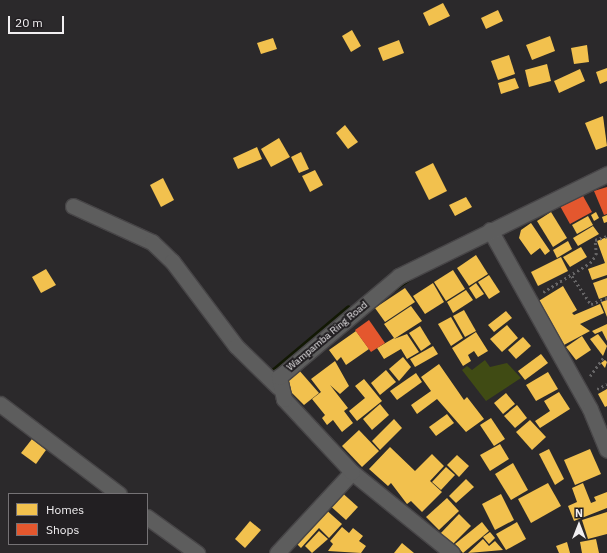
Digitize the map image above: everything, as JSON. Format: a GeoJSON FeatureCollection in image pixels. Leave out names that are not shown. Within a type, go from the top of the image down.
{"type":"FeatureCollection","features":[{"type":"Feature","properties":{"kind":"street","name":"Wampamba Ring Road"},"geometry":{"type":"LineString","coordinates":[[278,387],[279,377],[292,363],[399,276],[490,230],[607,174]]}},
{"type":"Feature","properties":{"kind":"street"},"geometry":{"type":"LineString","coordinates":[[73,206],[152,242],[172,261],[236,346],[278,387],[284,399],[352,472],[452,553]]}},
{"type":"Feature","properties":{"kind":"street"},"geometry":{"type":"LineString","coordinates":[[490,230],[577,386],[607,450]]}},
{"type":"Feature","properties":{"kind":"street"},"geometry":{"type":"LineString","coordinates":[[0,404],[118,493]]}},
{"type":"Feature","properties":{"kind":"street"},"geometry":{"type":"LineString","coordinates":[[277,553],[352,472]]}},
{"type":"Feature","properties":{"kind":"street"},"geometry":{"type":"LineString","coordinates":[[148,518],[197,553]]}},
{"type":"Feature","properties":{"kind":"path"},"geometry":{"type":"LineString","coordinates":[[530,302],[572,276],[596,255],[595,240],[607,236]]}},
{"type":"Feature","properties":{"kind":"path"},"geometry":{"type":"LineString","coordinates":[[572,276],[591,304],[607,298]]}},
{"type":"Feature","properties":{"kind":"path"},"geometry":{"type":"LineString","coordinates":[[577,386],[604,357]]}},
{"type":"Feature","properties":{"kind":"green space"},"geometry":{"type":"Polygon","coordinates":[[[485,360],[490,367],[507,363],[521,378],[486,401],[462,370],[467,366],[472,370],[485,360]]]}},
{"type":"Feature","properties":{"kind":"building: Homes"},"geometry":{"type":"Polygon","coordinates":[[[443,3],[450,16],[429,26],[423,13],[443,3]]]}},
{"type":"Feature","properties":{"kind":"building: Homes"},"geometry":{"type":"Polygon","coordinates":[[[498,10],[503,21],[486,29],[481,18],[498,10]]]}},
{"type":"Feature","properties":{"kind":"building: Homes"},"geometry":{"type":"Polygon","coordinates":[[[352,30],[361,46],[351,52],[342,36],[352,30]]]}},
{"type":"Feature","properties":{"kind":"building: Homes"},"geometry":{"type":"Polygon","coordinates":[[[550,36],[555,51],[532,60],[526,45],[550,36]]]}},
{"type":"Feature","properties":{"kind":"building: Homes"},"geometry":{"type":"Polygon","coordinates":[[[273,38],[277,49],[261,54],[257,43],[273,38]]]}},
{"type":"Feature","properties":{"kind":"building: Homes"},"geometry":{"type":"Polygon","coordinates":[[[399,40],[404,53],[383,61],[378,48],[399,40]]]}},
{"type":"Feature","properties":{"kind":"building: Homes"},"geometry":{"type":"Polygon","coordinates":[[[587,45],[589,62],[574,64],[571,48],[587,45]]]}},
{"type":"Feature","properties":{"kind":"building: Homes"},"geometry":{"type":"Polygon","coordinates":[[[509,55],[515,74],[498,80],[491,61],[509,55]]]}},
{"type":"Feature","properties":{"kind":"building: Homes"},"geometry":{"type":"Polygon","coordinates":[[[547,64],[551,81],[529,87],[525,70],[547,64]]]}},
{"type":"Feature","properties":{"kind":"building: Homes"},"geometry":{"type":"Polygon","coordinates":[[[607,68],[607,81],[600,84],[596,72],[607,68]]]}},
{"type":"Feature","properties":{"kind":"building: Homes"},"geometry":{"type":"Polygon","coordinates":[[[580,69],[585,81],[559,93],[554,81],[580,69]]]}},
{"type":"Feature","properties":{"kind":"building: Homes"},"geometry":{"type":"Polygon","coordinates":[[[515,78],[519,88],[501,94],[498,83],[515,78]]]}},
{"type":"Feature","properties":{"kind":"building: Homes"},"geometry":{"type":"Polygon","coordinates":[[[603,116],[607,146],[596,150],[585,123],[603,116]]]}},
{"type":"Feature","properties":{"kind":"building: Homes"},"geometry":{"type":"Polygon","coordinates":[[[345,125],[358,142],[348,149],[336,133],[345,125]]]}},
{"type":"Feature","properties":{"kind":"building: Homes"},"geometry":{"type":"Polygon","coordinates":[[[279,138],[290,157],[271,167],[261,149],[279,138]]]}},
{"type":"Feature","properties":{"kind":"building: Homes"},"geometry":{"type":"Polygon","coordinates":[[[257,147],[262,159],[238,169],[233,158],[257,147]]]}},
{"type":"Feature","properties":{"kind":"building: Homes"},"geometry":{"type":"Polygon","coordinates":[[[301,152],[309,169],[299,173],[291,157],[301,152]]]}},
{"type":"Feature","properties":{"kind":"building: Homes"},"geometry":{"type":"Polygon","coordinates":[[[433,163],[447,191],[429,200],[415,172],[433,163]]]}},
{"type":"Feature","properties":{"kind":"building: Homes"},"geometry":{"type":"Polygon","coordinates":[[[315,170],[323,185],[310,192],[302,176],[315,170]]]}},
{"type":"Feature","properties":{"kind":"building: Homes"},"geometry":{"type":"Polygon","coordinates":[[[163,178],[174,200],[161,207],[150,185],[163,178]]]}},
{"type":"Feature","properties":{"kind":"building: Homes"},"geometry":{"type":"Polygon","coordinates":[[[466,197],[472,207],[455,216],[449,205],[466,197]]]}},
{"type":"Feature","properties":{"kind":"building: Homes"},"geometry":{"type":"Polygon","coordinates":[[[551,212],[567,238],[553,247],[537,221],[551,212]]]}},
{"type":"Feature","properties":{"kind":"building: Homes"},"geometry":{"type":"Polygon","coordinates":[[[596,212],[599,218],[594,221],[591,215],[596,212]]]}},
{"type":"Feature","properties":{"kind":"building: Homes"},"geometry":{"type":"Polygon","coordinates":[[[607,215],[607,222],[604,223],[602,217],[607,215]]]}},
{"type":"Feature","properties":{"kind":"building: Homes"},"geometry":{"type":"Polygon","coordinates":[[[588,216],[593,225],[577,234],[572,225],[588,216]]]}},
{"type":"Feature","properties":{"kind":"building: Homes"},"geometry":{"type":"Polygon","coordinates":[[[531,223],[550,251],[545,255],[540,248],[531,255],[519,238],[521,230],[531,223]]]}},
{"type":"Feature","properties":{"kind":"building: Homes"},"geometry":{"type":"Polygon","coordinates":[[[593,226],[599,234],[578,246],[573,238],[593,226]]]}},
{"type":"Feature","properties":{"kind":"building: Homes"},"geometry":{"type":"Polygon","coordinates":[[[607,237],[607,275],[592,280],[588,269],[605,263],[597,241],[607,237]]]}},
{"type":"Feature","properties":{"kind":"building: Homes"},"geometry":{"type":"Polygon","coordinates":[[[568,241],[572,249],[557,258],[553,250],[568,241]]]}},
{"type":"Feature","properties":{"kind":"building: Homes"},"geometry":{"type":"Polygon","coordinates":[[[581,247],[587,257],[570,267],[563,257],[581,247]]]}},
{"type":"Feature","properties":{"kind":"building: Homes"},"geometry":{"type":"Polygon","coordinates":[[[476,255],[488,274],[469,286],[457,268],[476,255]]]}},
{"type":"Feature","properties":{"kind":"building: Homes"},"geometry":{"type":"Polygon","coordinates":[[[561,257],[568,271],[538,286],[531,272],[561,257]]]}},
{"type":"Feature","properties":{"kind":"building: Homes"},"geometry":{"type":"Polygon","coordinates":[[[46,269],[56,285],[41,293],[32,277],[46,269]]]}},
{"type":"Feature","properties":{"kind":"building: Homes"},"geometry":{"type":"Polygon","coordinates":[[[453,270],[465,289],[446,301],[434,282],[453,270]]]}},
{"type":"Feature","properties":{"kind":"building: Homes"},"geometry":{"type":"Polygon","coordinates":[[[489,275],[500,292],[489,299],[478,282],[489,275]]]}},
{"type":"Feature","properties":{"kind":"building: Homes"},"geometry":{"type":"Polygon","coordinates":[[[607,278],[607,296],[599,299],[593,283],[607,278]]]}},
{"type":"Feature","properties":{"kind":"building: Homes"},"geometry":{"type":"Polygon","coordinates":[[[433,283],[444,302],[425,314],[413,296],[433,283]]]}},
{"type":"Feature","properties":{"kind":"building: Homes"},"geometry":{"type":"Polygon","coordinates":[[[476,283],[484,294],[476,299],[469,288],[476,283]]]}},
{"type":"Feature","properties":{"kind":"building: Homes"},"geometry":{"type":"Polygon","coordinates":[[[563,286],[577,310],[572,313],[574,315],[600,304],[604,313],[580,324],[590,331],[564,345],[537,302],[563,286]]]}},
{"type":"Feature","properties":{"kind":"building: Homes"},"geometry":{"type":"Polygon","coordinates":[[[405,288],[415,302],[385,322],[375,308],[405,288]]]}},
{"type":"Feature","properties":{"kind":"building: Homes"},"geometry":{"type":"Polygon","coordinates":[[[466,290],[473,300],[453,313],[447,302],[466,290]]]}},
{"type":"Feature","properties":{"kind":"building: Homes"},"geometry":{"type":"Polygon","coordinates":[[[607,300],[607,317],[601,302],[607,300]]]}},
{"type":"Feature","properties":{"kind":"building: Homes"},"geometry":{"type":"Polygon","coordinates":[[[411,306],[422,321],[394,339],[407,334],[419,352],[407,359],[401,349],[384,359],[377,348],[394,338],[384,324],[411,306]]]}},
{"type":"Feature","properties":{"kind":"building: Homes"},"geometry":{"type":"Polygon","coordinates":[[[464,310],[476,331],[465,337],[453,316],[464,310]]]}},
{"type":"Feature","properties":{"kind":"building: Homes"},"geometry":{"type":"Polygon","coordinates":[[[506,311],[512,318],[494,332],[488,325],[506,311]]]}},
{"type":"Feature","properties":{"kind":"building: Homes"},"geometry":{"type":"Polygon","coordinates":[[[451,317],[463,338],[451,346],[438,324],[451,317]]]}},
{"type":"Feature","properties":{"kind":"building: Homes"},"geometry":{"type":"Polygon","coordinates":[[[607,324],[607,341],[602,331],[595,334],[592,331],[607,324]]]}},
{"type":"Feature","properties":{"kind":"building: Homes"},"geometry":{"type":"Polygon","coordinates":[[[507,325],[518,338],[502,352],[490,339],[507,325]]]}},
{"type":"Feature","properties":{"kind":"building: Homes"},"geometry":{"type":"Polygon","coordinates":[[[420,326],[431,344],[421,351],[409,333],[420,326]]]}},
{"type":"Feature","properties":{"kind":"building: Homes"},"geometry":{"type":"Polygon","coordinates":[[[356,331],[369,349],[346,365],[341,357],[337,361],[329,350],[356,331]]]}},
{"type":"Feature","properties":{"kind":"building: Homes"},"geometry":{"type":"Polygon","coordinates":[[[476,332],[488,351],[478,357],[474,351],[468,355],[471,361],[463,366],[452,348],[476,332]]]}},
{"type":"Feature","properties":{"kind":"building: Homes"},"geometry":{"type":"Polygon","coordinates":[[[598,334],[607,346],[603,356],[590,339],[598,334]]]}},
{"type":"Feature","properties":{"kind":"building: Homes"},"geometry":{"type":"Polygon","coordinates":[[[582,336],[591,350],[576,360],[566,347],[582,336]]]}},
{"type":"Feature","properties":{"kind":"building: Homes"},"geometry":{"type":"Polygon","coordinates":[[[523,337],[531,346],[516,359],[508,350],[523,337]]]}},
{"type":"Feature","properties":{"kind":"building: Homes"},"geometry":{"type":"Polygon","coordinates":[[[433,346],[438,354],[415,367],[410,359],[433,346]]]}},
{"type":"Feature","properties":{"kind":"building: Homes"},"geometry":{"type":"Polygon","coordinates":[[[541,354],[548,363],[525,380],[518,371],[541,354]]]}},
{"type":"Feature","properties":{"kind":"building: Homes"},"geometry":{"type":"Polygon","coordinates":[[[403,357],[411,367],[399,381],[389,369],[403,357]]]}},
{"type":"Feature","properties":{"kind":"building: Homes"},"geometry":{"type":"Polygon","coordinates":[[[605,360],[607,362],[605,368],[601,363],[605,360]]]}},
{"type":"Feature","properties":{"kind":"building: Homes"},"geometry":{"type":"Polygon","coordinates":[[[335,361],[349,386],[340,394],[330,385],[348,408],[344,411],[353,423],[342,432],[333,420],[327,425],[322,418],[325,415],[312,399],[321,392],[311,379],[335,361]]]}},
{"type":"Feature","properties":{"kind":"building: Homes"},"geometry":{"type":"Polygon","coordinates":[[[439,364],[464,400],[467,397],[484,419],[466,432],[437,399],[417,414],[411,405],[431,391],[421,377],[439,364]]]}},
{"type":"Feature","properties":{"kind":"building: Homes"},"geometry":{"type":"Polygon","coordinates":[[[298,369],[319,393],[304,405],[288,389],[286,380],[298,369]]]}},
{"type":"Feature","properties":{"kind":"building: Homes"},"geometry":{"type":"Polygon","coordinates":[[[386,370],[396,382],[380,395],[371,383],[386,370]]]}},
{"type":"Feature","properties":{"kind":"building: Homes"},"geometry":{"type":"Polygon","coordinates":[[[548,372],[558,389],[536,401],[526,385],[548,372]]]}},
{"type":"Feature","properties":{"kind":"building: Homes"},"geometry":{"type":"Polygon","coordinates":[[[416,373],[422,382],[397,400],[390,391],[416,373]]]}},
{"type":"Feature","properties":{"kind":"building: Homes"},"geometry":{"type":"Polygon","coordinates":[[[364,379],[382,401],[357,421],[349,411],[365,398],[355,386],[364,379]]]}},
{"type":"Feature","properties":{"kind":"building: Homes"},"geometry":{"type":"Polygon","coordinates":[[[607,389],[607,406],[605,407],[598,394],[607,389]]]}},
{"type":"Feature","properties":{"kind":"building: Homes"},"geometry":{"type":"Polygon","coordinates":[[[559,392],[570,409],[540,428],[535,421],[550,411],[544,401],[559,392]]]}},
{"type":"Feature","properties":{"kind":"building: Homes"},"geometry":{"type":"Polygon","coordinates":[[[506,393],[515,404],[503,414],[494,403],[506,393]]]}},
{"type":"Feature","properties":{"kind":"building: Homes"},"geometry":{"type":"Polygon","coordinates":[[[380,404],[389,415],[372,430],[363,419],[380,404]]]}},
{"type":"Feature","properties":{"kind":"building: Homes"},"geometry":{"type":"Polygon","coordinates":[[[517,405],[527,418],[515,428],[504,416],[517,405]]]}},
{"type":"Feature","properties":{"kind":"building: Homes"},"geometry":{"type":"Polygon","coordinates":[[[447,414],[454,423],[436,436],[429,427],[447,414]]]}},
{"type":"Feature","properties":{"kind":"building: Homes"},"geometry":{"type":"Polygon","coordinates":[[[491,418],[505,439],[494,446],[480,425],[491,418]]]}},
{"type":"Feature","properties":{"kind":"building: Homes"},"geometry":{"type":"Polygon","coordinates":[[[394,419],[402,428],[380,450],[372,441],[394,419]]]}},
{"type":"Feature","properties":{"kind":"building: Homes"},"geometry":{"type":"Polygon","coordinates":[[[530,420],[546,437],[532,450],[516,432],[530,420]]]}},
{"type":"Feature","properties":{"kind":"building: Homes"},"geometry":{"type":"Polygon","coordinates":[[[359,430],[379,451],[362,467],[342,446],[359,430]]]}},
{"type":"Feature","properties":{"kind":"building: Homes"},"geometry":{"type":"Polygon","coordinates":[[[32,439],[46,450],[36,464],[21,453],[32,439]]]}},
{"type":"Feature","properties":{"kind":"building: Homes"},"geometry":{"type":"Polygon","coordinates":[[[500,444],[509,459],[490,471],[480,455],[500,444]]]}},
{"type":"Feature","properties":{"kind":"building: Homes"},"geometry":{"type":"Polygon","coordinates":[[[390,447],[415,471],[432,454],[444,466],[430,481],[442,492],[422,512],[411,501],[407,504],[391,483],[388,486],[369,469],[390,447]]]}},
{"type":"Feature","properties":{"kind":"building: Homes"},"geometry":{"type":"Polygon","coordinates":[[[549,449],[564,479],[555,485],[539,454],[549,449]]]}},
{"type":"Feature","properties":{"kind":"building: Homes"},"geometry":{"type":"Polygon","coordinates":[[[590,449],[601,474],[575,485],[564,460],[590,449]]]}},
{"type":"Feature","properties":{"kind":"building: Homes"},"geometry":{"type":"Polygon","coordinates":[[[457,455],[469,466],[459,477],[447,465],[457,455]]]}},
{"type":"Feature","properties":{"kind":"building: Homes"},"geometry":{"type":"Polygon","coordinates":[[[513,463],[528,490],[511,500],[495,474],[513,463]]]}},
{"type":"Feature","properties":{"kind":"building: Homes"},"geometry":{"type":"Polygon","coordinates":[[[446,467],[455,475],[441,490],[432,482],[446,467]]]}},
{"type":"Feature","properties":{"kind":"building: Homes"},"geometry":{"type":"Polygon","coordinates":[[[466,479],[474,487],[456,503],[449,496],[466,479]]]}},
{"type":"Feature","properties":{"kind":"building: Homes"},"geometry":{"type":"Polygon","coordinates":[[[548,483],[561,506],[531,523],[518,499],[548,483]]]}},
{"type":"Feature","properties":{"kind":"building: Homes"},"geometry":{"type":"Polygon","coordinates":[[[583,483],[591,503],[596,501],[594,497],[607,492],[607,508],[574,521],[568,506],[577,502],[572,488],[583,483]]]}},
{"type":"Feature","properties":{"kind":"building: Homes"},"geometry":{"type":"Polygon","coordinates":[[[339,490],[358,507],[346,520],[327,503],[339,490]]]}},
{"type":"Feature","properties":{"kind":"building: Homes"},"geometry":{"type":"Polygon","coordinates":[[[501,494],[514,520],[495,530],[482,504],[501,494]]]}},
{"type":"Feature","properties":{"kind":"building: Homes"},"geometry":{"type":"Polygon","coordinates":[[[447,498],[459,511],[439,530],[426,517],[447,498]]]}},
{"type":"Feature","properties":{"kind":"building: Homes"},"geometry":{"type":"Polygon","coordinates":[[[324,508],[342,524],[329,538],[319,528],[301,548],[294,541],[324,508]]]}},
{"type":"Feature","properties":{"kind":"building: Homes"},"geometry":{"type":"Polygon","coordinates":[[[607,512],[607,534],[588,539],[582,520],[607,512]]]}},
{"type":"Feature","properties":{"kind":"building: Homes"},"geometry":{"type":"Polygon","coordinates":[[[459,514],[471,526],[452,545],[440,534],[459,514]]]}},
{"type":"Feature","properties":{"kind":"building: Homes"},"geometry":{"type":"Polygon","coordinates":[[[250,521],[261,530],[245,548],[235,539],[250,521]]]}},
{"type":"Feature","properties":{"kind":"building: Homes"},"geometry":{"type":"Polygon","coordinates":[[[482,522],[489,531],[463,553],[455,544],[482,522]]]}},
{"type":"Feature","properties":{"kind":"building: Homes"},"geometry":{"type":"Polygon","coordinates":[[[517,522],[526,539],[506,550],[496,534],[517,522]]]}},
{"type":"Feature","properties":{"kind":"building: Homes"},"geometry":{"type":"Polygon","coordinates":[[[342,527],[349,533],[353,528],[363,536],[359,541],[366,546],[361,553],[328,551],[333,544],[330,541],[342,527]]]}},
{"type":"Feature","properties":{"kind":"building: Homes"},"geometry":{"type":"Polygon","coordinates":[[[319,531],[328,539],[312,553],[305,546],[319,531]]]}},
{"type":"Feature","properties":{"kind":"building: Homes"},"geometry":{"type":"Polygon","coordinates":[[[490,532],[495,538],[489,544],[483,537],[490,532]]]}},
{"type":"Feature","properties":{"kind":"building: Homes"},"geometry":{"type":"Polygon","coordinates":[[[483,539],[489,546],[495,541],[503,550],[468,553],[483,539]]]}},
{"type":"Feature","properties":{"kind":"building: Homes"},"geometry":{"type":"Polygon","coordinates":[[[596,539],[599,553],[582,553],[580,542],[596,539]]]}},
{"type":"Feature","properties":{"kind":"building: Homes"},"geometry":{"type":"Polygon","coordinates":[[[567,542],[570,553],[559,553],[556,546],[567,542]]]}},
{"type":"Feature","properties":{"kind":"building: Homes"},"geometry":{"type":"Polygon","coordinates":[[[402,543],[414,553],[394,553],[402,543]]]}},
{"type":"Feature","properties":{"kind":"building: Shops"},"geometry":{"type":"Polygon","coordinates":[[[607,187],[607,214],[604,215],[594,191],[607,187]]]}},
{"type":"Feature","properties":{"kind":"building: Shops"},"geometry":{"type":"Polygon","coordinates":[[[582,194],[592,212],[570,224],[560,206],[582,194]]]}},
{"type":"Feature","properties":{"kind":"building: Shops"},"geometry":{"type":"Polygon","coordinates":[[[369,320],[385,343],[371,352],[355,330],[369,320]]]}},
{"type":"Feature","properties":{"kind":"waterway"},"geometry":{"type":"LineString","coordinates":[[394,289],[410,278]]}},
{"type":"Feature","properties":{"kind":"waterway"},"geometry":{"type":"LineString","coordinates":[[274,371],[348,309]]}}]}
